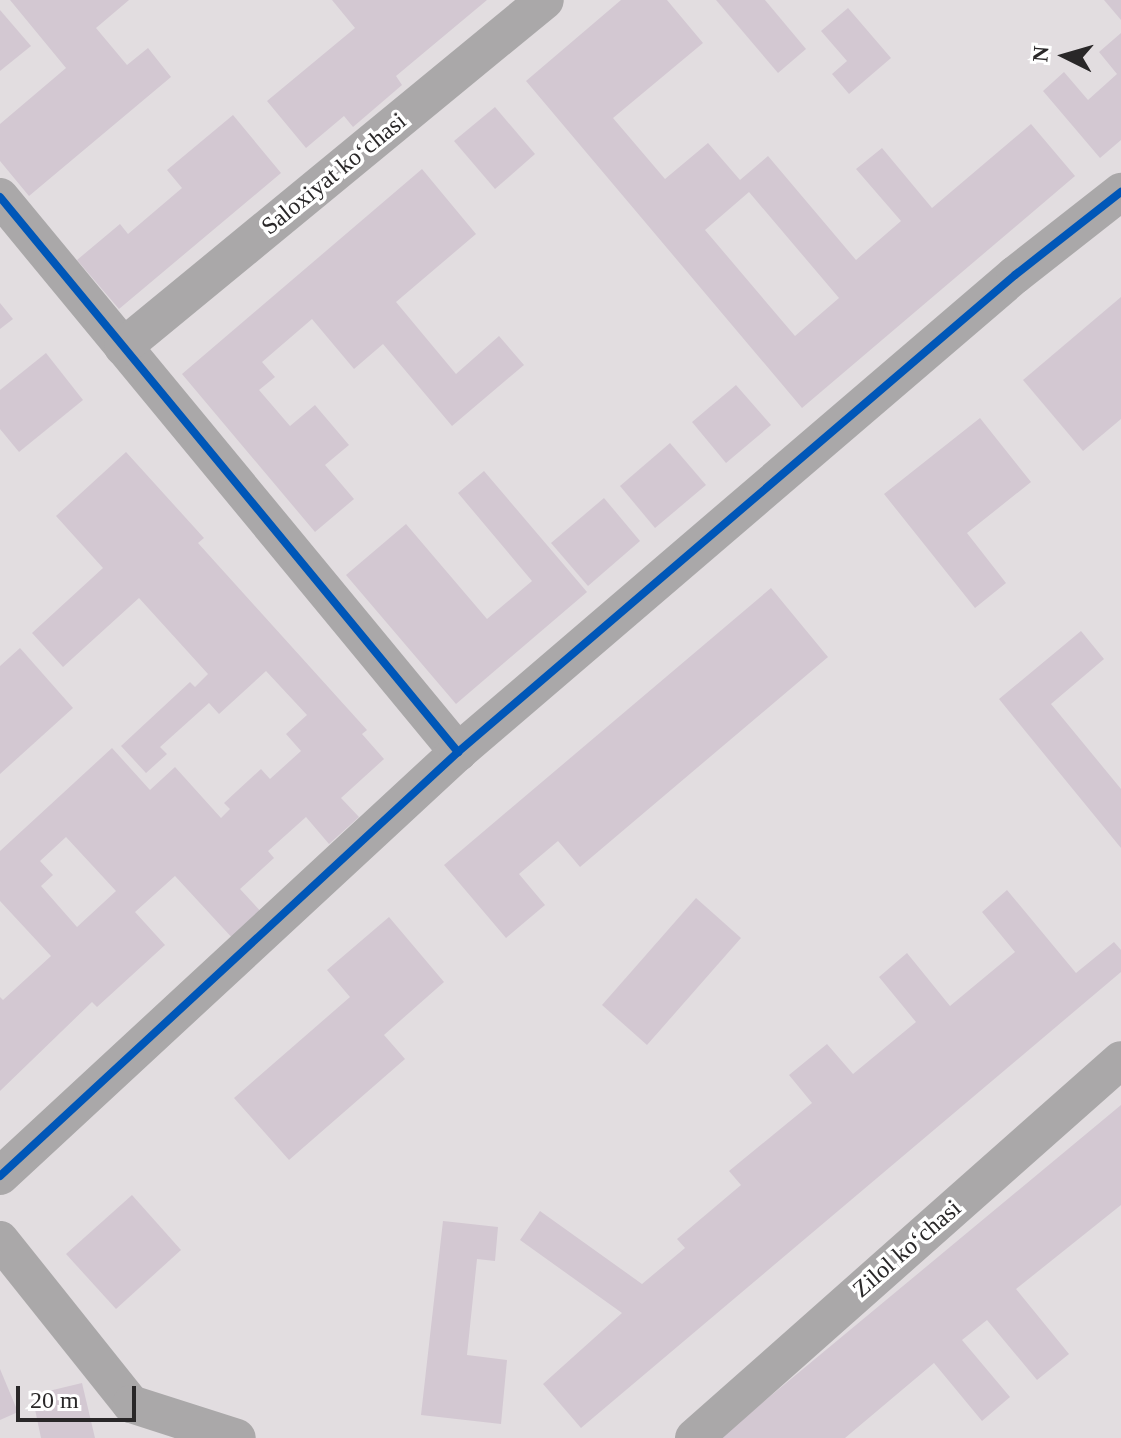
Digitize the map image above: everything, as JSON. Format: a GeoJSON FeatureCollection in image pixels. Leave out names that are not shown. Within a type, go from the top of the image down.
{"type":"FeatureCollection","features":[{"type":"Feature","properties":{"kind":"street","name":"Saloxiyat koʻchasi"},"geometry":{"type":"LineString","coordinates":[[123,347],[545,0]]}},
{"type":"Feature","properties":{"kind":"street"},"geometry":{"type":"LineString","coordinates":[[0,1176],[458,752],[1015,275],[1121,192]]}},
{"type":"Feature","properties":{"kind":"street"},"geometry":{"type":"LineString","coordinates":[[0,197],[458,752]]}},
{"type":"Feature","properties":{"kind":"street","name":"Zilol koʻchasi"},"geometry":{"type":"LineString","coordinates":[[694,1438],[1121,1060]]}},
{"type":"Feature","properties":{"kind":"street"},"geometry":{"type":"LineString","coordinates":[[0,1240],[131,1404],[237,1438]]}},
{"type":"Feature","properties":{"kind":"building"},"geometry":{"type":"Polygon","coordinates":[[[10,0],[129,0],[96,28],[127,65],[148,48],[171,77],[29,196],[0,161],[0,124],[66,68],[10,0]]]}},
{"type":"Feature","properties":{"kind":"building"},"geometry":{"type":"Polygon","coordinates":[[[332,0],[487,0],[396,76],[402,85],[353,127],[344,116],[306,148],[267,101],[355,28],[332,0]]]}},
{"type":"Feature","properties":{"kind":"building"},"geometry":{"type":"Polygon","coordinates":[[[621,0],[667,0],[703,43],[613,118],[665,179],[708,143],[740,180],[768,156],[856,260],[901,221],[856,169],[882,148],[932,208],[1031,124],[1075,176],[802,408],[526,81],[621,0]],[[749,192],[705,230],[795,336],[839,298],[749,192]]]}},
{"type":"Feature","properties":{"kind":"building"},"geometry":{"type":"Polygon","coordinates":[[[716,0],[765,0],[806,49],[778,73],[716,0]]]}},
{"type":"Feature","properties":{"kind":"building"},"geometry":{"type":"Polygon","coordinates":[[[1104,0],[1121,0],[1121,20],[1104,0]]]}},
{"type":"Feature","properties":{"kind":"building"},"geometry":{"type":"Polygon","coordinates":[[[848,8],[891,58],[849,94],[832,74],[847,61],[821,31],[848,8]]]}},
{"type":"Feature","properties":{"kind":"building"},"geometry":{"type":"Polygon","coordinates":[[[0,10],[31,46],[0,71],[0,10]]]}},
{"type":"Feature","properties":{"kind":"building"},"geometry":{"type":"Polygon","coordinates":[[[1121,33],[1121,140],[1100,158],[1043,91],[1064,72],[1088,100],[1117,74],[1099,52],[1121,33]]]}},
{"type":"Feature","properties":{"kind":"building"},"geometry":{"type":"Polygon","coordinates":[[[495,107],[535,154],[495,189],[454,141],[495,107]]]}},
{"type":"Feature","properties":{"kind":"building"},"geometry":{"type":"Polygon","coordinates":[[[233,115],[281,173],[119,309],[77,260],[120,224],[128,234],[182,188],[167,170],[233,115]]]}},
{"type":"Feature","properties":{"kind":"building"},"geometry":{"type":"Polygon","coordinates":[[[422,169],[476,234],[396,302],[456,374],[499,336],[524,365],[452,426],[383,344],[354,369],[312,319],[262,362],[275,377],[259,390],[290,426],[315,405],[349,445],[325,465],[354,499],[315,532],[182,374],[422,169]]]}},
{"type":"Feature","properties":{"kind":"building"},"geometry":{"type":"Polygon","coordinates":[[[1121,297],[1121,419],[1083,451],[1023,380],[1121,297]]]}},
{"type":"Feature","properties":{"kind":"building"},"geometry":{"type":"Polygon","coordinates":[[[0,303],[13,319],[0,329],[0,303]]]}},
{"type":"Feature","properties":{"kind":"building"},"geometry":{"type":"Polygon","coordinates":[[[46,353],[83,400],[19,452],[0,429],[0,390],[46,353]]]}},
{"type":"Feature","properties":{"kind":"building"},"geometry":{"type":"Polygon","coordinates":[[[736,385],[771,425],[726,463],[692,422],[736,385]]]}},
{"type":"Feature","properties":{"kind":"building"},"geometry":{"type":"Polygon","coordinates":[[[980,418],[1031,482],[967,533],[1006,583],[975,608],[884,494],[980,418]]]}},
{"type":"Feature","properties":{"kind":"building"},"geometry":{"type":"Polygon","coordinates":[[[670,443],[706,485],[655,528],[620,486],[670,443]]]}},
{"type":"Feature","properties":{"kind":"building"},"geometry":{"type":"Polygon","coordinates":[[[126,452],[204,538],[198,543],[367,730],[362,734],[384,759],[341,798],[359,817],[329,844],[306,817],[268,851],[274,858],[240,889],[264,915],[235,941],[175,876],[135,912],[165,945],[97,1007],[92,1002],[0,1091],[0,997],[3,1000],[51,956],[0,901],[0,851],[112,748],[150,790],[175,767],[221,818],[230,809],[224,803],[261,769],[270,779],[301,751],[286,734],[307,715],[266,671],[219,714],[209,703],[160,747],[167,754],[146,773],[121,746],[190,682],[195,687],[208,674],[139,598],[63,667],[32,633],[103,568],[56,516],[126,452]],[[66,837],[40,861],[53,875],[41,886],[77,927],[116,891],[66,837]]]}},
{"type":"Feature","properties":{"kind":"building"},"geometry":{"type":"Polygon","coordinates":[[[484,471],[587,592],[456,704],[346,575],[406,524],[487,619],[532,581],[458,493],[484,471]]]}},
{"type":"Feature","properties":{"kind":"building"},"geometry":{"type":"Polygon","coordinates":[[[604,498],[640,541],[588,586],[551,543],[604,498]]]}},
{"type":"Feature","properties":{"kind":"building"},"geometry":{"type":"Polygon","coordinates":[[[771,588],[828,657],[580,867],[558,841],[519,874],[545,905],[506,938],[444,865],[771,588]]]}},
{"type":"Feature","properties":{"kind":"building"},"geometry":{"type":"Polygon","coordinates":[[[1081,631],[1104,659],[1051,704],[1121,789],[1121,848],[999,699],[1081,631]]]}},
{"type":"Feature","properties":{"kind":"building"},"geometry":{"type":"Polygon","coordinates":[[[20,648],[73,708],[0,774],[0,666],[20,648]]]}},
{"type":"Feature","properties":{"kind":"building"},"geometry":{"type":"Polygon","coordinates":[[[1007,890],[1076,973],[1114,942],[1121,950],[1121,972],[581,1428],[543,1384],[622,1313],[520,1240],[540,1211],[642,1284],[685,1248],[677,1239],[741,1185],[729,1171],[812,1103],[789,1075],[827,1044],[853,1074],[916,1022],[879,977],[907,953],[950,1006],[1015,952],[982,912],[1007,890]]]}},
{"type":"Feature","properties":{"kind":"building"},"geometry":{"type":"Polygon","coordinates":[[[696,898],[741,938],[647,1045],[602,1005],[696,898]]]}},
{"type":"Feature","properties":{"kind":"building"},"geometry":{"type":"Polygon","coordinates":[[[389,917],[444,982],[384,1035],[405,1059],[289,1160],[234,1098],[350,997],[327,970],[389,917]]]}},
{"type":"Feature","properties":{"kind":"building"},"geometry":{"type":"Polygon","coordinates":[[[1121,1105],[1121,1205],[1016,1289],[1069,1354],[1037,1380],[987,1320],[962,1340],[1010,1397],[982,1421],[934,1363],[845,1438],[720,1438],[1121,1105]]]}},
{"type":"Feature","properties":{"kind":"building"},"geometry":{"type":"Polygon","coordinates":[[[132,1195],[181,1250],[116,1309],[66,1254],[132,1195]]]}},
{"type":"Feature","properties":{"kind":"building"},"geometry":{"type":"Polygon","coordinates":[[[443,1221],[498,1227],[495,1261],[477,1259],[467,1355],[507,1360],[501,1424],[421,1415],[443,1221]]]}},
{"type":"Feature","properties":{"kind":"building"},"geometry":{"type":"Polygon","coordinates":[[[0,1369],[18,1412],[0,1420],[0,1369]]]}},
{"type":"Feature","properties":{"kind":"building"},"geometry":{"type":"Polygon","coordinates":[[[82,1383],[95,1438],[41,1438],[32,1395],[82,1383]]]}},
{"type":"Feature","properties":{"kind":"cycle path"},"geometry":{"type":"LineString","coordinates":[[0,1176],[458,752],[1015,275],[1121,192]]}},
{"type":"Feature","properties":{"kind":"cycle path"},"geometry":{"type":"LineString","coordinates":[[0,197],[458,752]]}}]}
